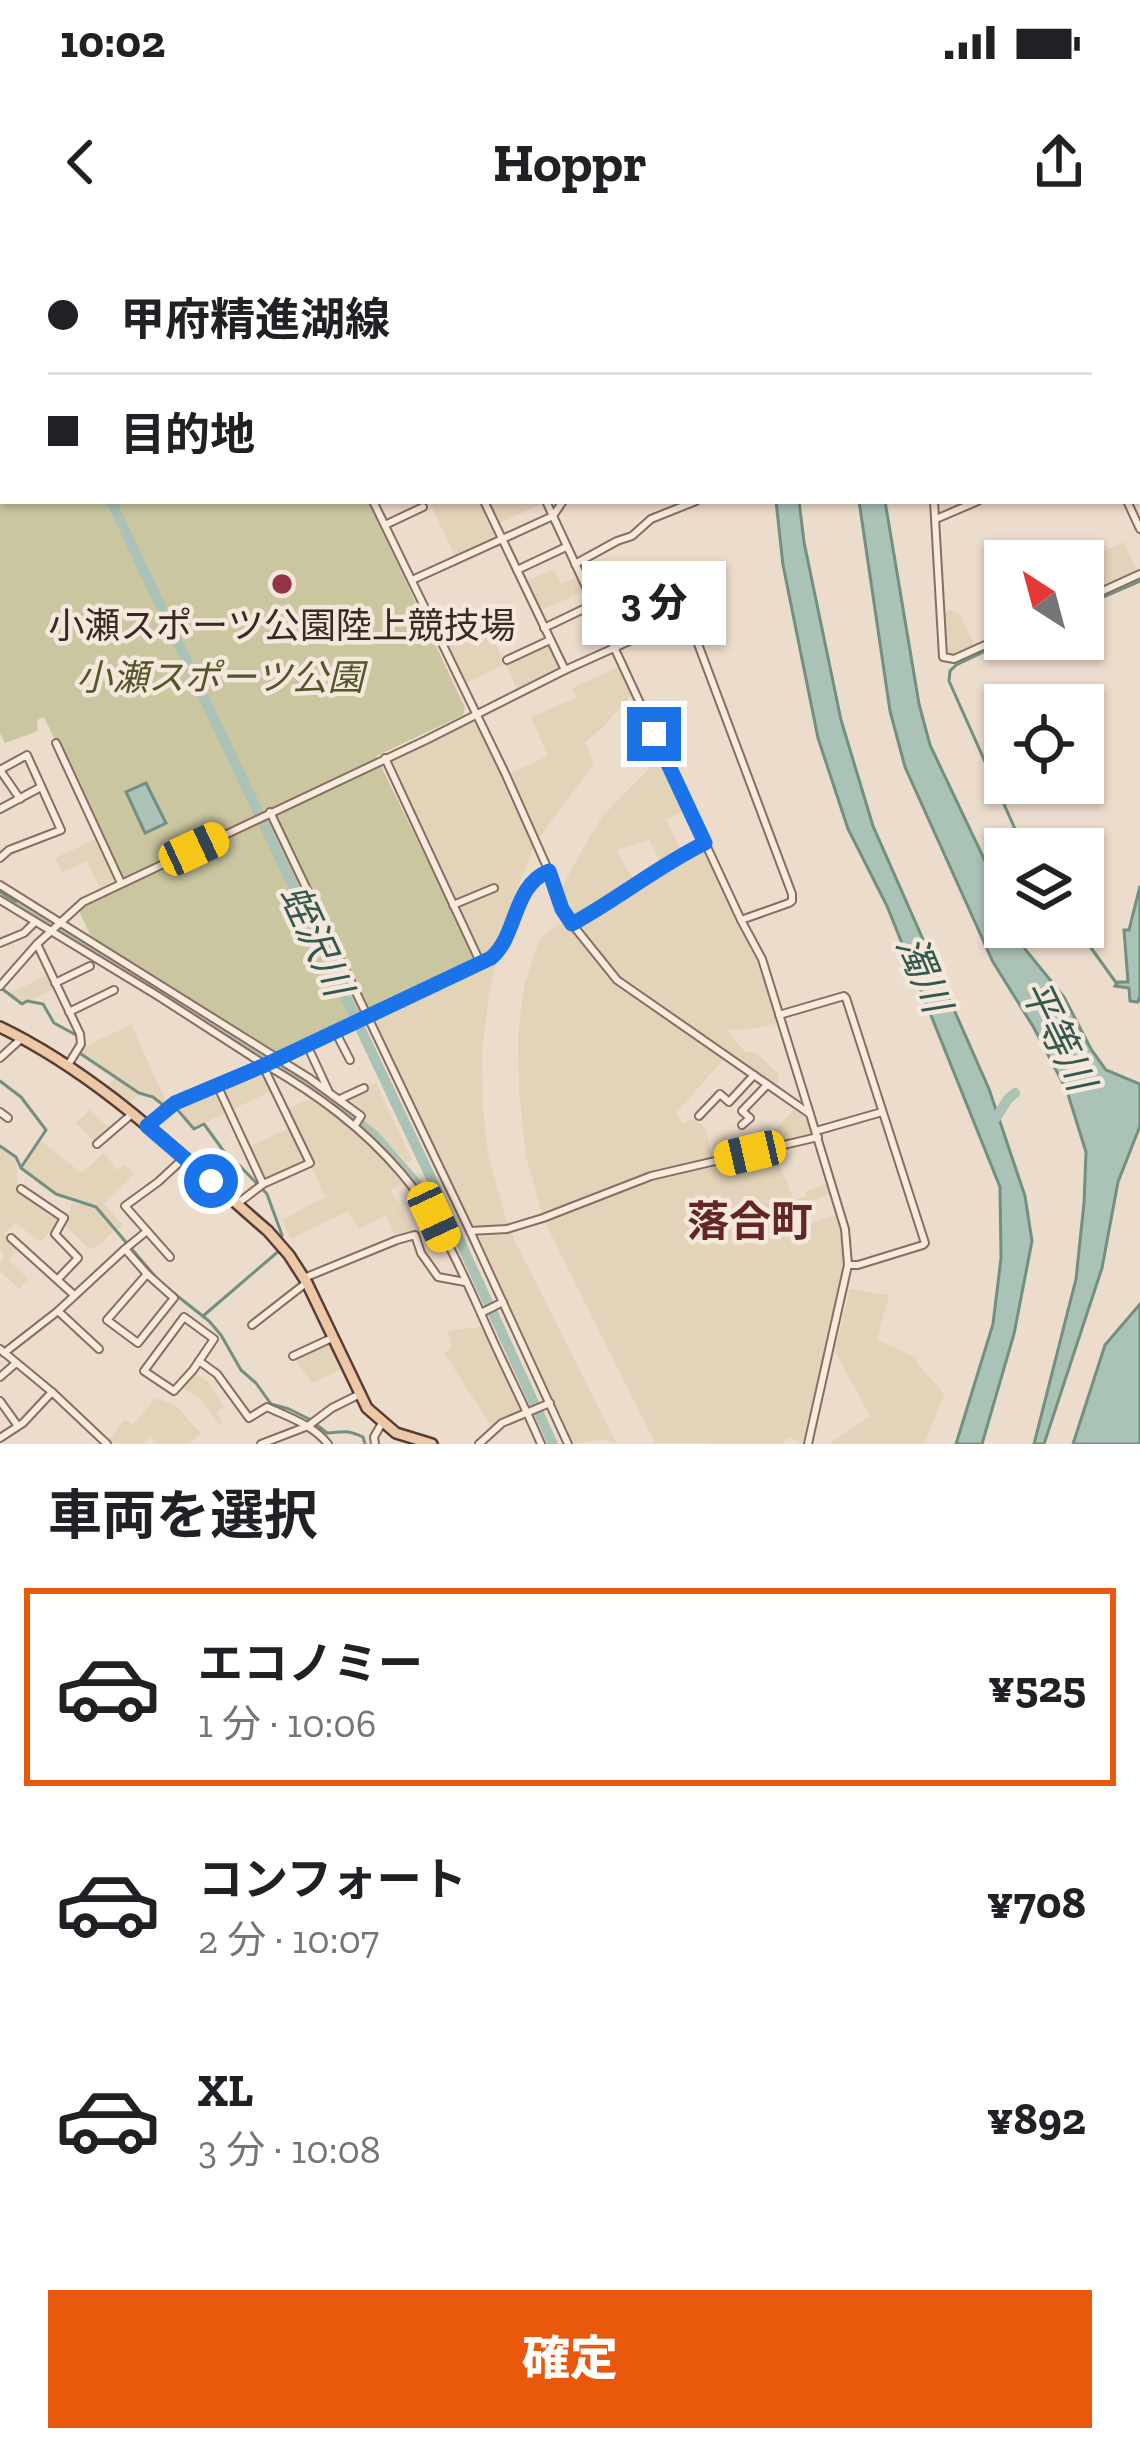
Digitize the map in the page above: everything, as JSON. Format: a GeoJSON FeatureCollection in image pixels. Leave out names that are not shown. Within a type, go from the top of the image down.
{"type":"FeatureCollection","features":[{"type":"Feature","properties":{"kind":"main road"},"geometry":{"type":"LineString","coordinates":[[0,1027],[68,1065],[132,1114],[281,1244],[305,1281],[367,1408],[396,1432],[432,1444]]}},
{"type":"Feature","properties":{"kind":"street"},"geometry":{"type":"LineString","coordinates":[[374,504],[572,924],[617,980],[810,1114]]}},
{"type":"Feature","properties":{"kind":"street"},"geometry":{"type":"LineString","coordinates":[[486,504],[565,670]]}},
{"type":"Feature","properties":{"kind":"street"},"geometry":{"type":"LineString","coordinates":[[548,504],[762,959],[845,1229],[848,1276],[808,1444]]}},
{"type":"Feature","properties":{"kind":"street"},"geometry":{"type":"LineString","coordinates":[[412,580],[553,515],[561,504]]}},
{"type":"Feature","properties":{"kind":"street"},"geometry":{"type":"LineString","coordinates":[[574,564],[632,536],[651,519],[688,504]]}},
{"type":"Feature","properties":{"kind":"street"},"geometry":{"type":"LineString","coordinates":[[934,504],[941,649],[945,658],[954,659],[984,645]]}},
{"type":"Feature","properties":{"kind":"street"},"geometry":{"type":"LineString","coordinates":[[936,519],[971,504]]}},
{"type":"Feature","properties":{"kind":"street"},"geometry":{"type":"LineString","coordinates":[[385,525],[423,507]]}},
{"type":"Feature","properties":{"kind":"street"},"geometry":{"type":"LineString","coordinates":[[517,570],[566,547]]}},
{"type":"Feature","properties":{"kind":"street"},"geometry":{"type":"LineString","coordinates":[[1104,590],[1140,574]]}},
{"type":"Feature","properties":{"kind":"street"},"geometry":{"type":"LineString","coordinates":[[544,628],[593,604]]}},
{"type":"Feature","properties":{"kind":"street"},"geometry":{"type":"LineString","coordinates":[[1,984],[83,902],[683,617],[689,620],[792,894],[789,903],[740,920]]}},
{"type":"Feature","properties":{"kind":"street"},"geometry":{"type":"LineString","coordinates":[[507,660],[550,640]]}},
{"type":"Feature","properties":{"kind":"street"},"geometry":{"type":"LineString","coordinates":[[56,743],[122,883]]}},
{"type":"Feature","properties":{"kind":"street"},"geometry":{"type":"LineString","coordinates":[[0,858],[61,830],[27,755],[0,770],[20,799]]}},
{"type":"Feature","properties":{"kind":"street"},"geometry":{"type":"LineString","coordinates":[[385,758],[481,964]]}},
{"type":"Feature","properties":{"kind":"street"},"geometry":{"type":"LineString","coordinates":[[0,809],[41,787]]}},
{"type":"Feature","properties":{"kind":"street"},"geometry":{"type":"LineString","coordinates":[[268,813],[568,1444]]}},
{"type":"Feature","properties":{"kind":"street"},"geometry":{"type":"LineString","coordinates":[[572,924],[705,843]]}},
{"type":"Feature","properties":{"kind":"street"},"geometry":{"type":"LineString","coordinates":[[147,1126],[171,1104],[481,964],[502,949],[526,890],[549,871]]}},
{"type":"Feature","properties":{"kind":"street"},"geometry":{"type":"LineString","coordinates":[[0,885],[54,926],[310,1090],[355,1124],[424,1203],[482,1312],[541,1444]]}},
{"type":"Feature","properties":{"kind":"street"},"geometry":{"type":"LineString","coordinates":[[453,905],[494,888]]}},
{"type":"Feature","properties":{"kind":"street"},"geometry":{"type":"LineString","coordinates":[[0,901],[164,986],[328,1090],[361,1116],[355,1124]]}},
{"type":"Feature","properties":{"kind":"street"},"geometry":{"type":"LineString","coordinates":[[0,943],[24,933],[34,922]]}},
{"type":"Feature","properties":{"kind":"street"},"geometry":{"type":"LineString","coordinates":[[37,944],[80,1034],[68,1065]]}},
{"type":"Feature","properties":{"kind":"street"},"geometry":{"type":"LineString","coordinates":[[56,982],[91,966]]}},
{"type":"Feature","properties":{"kind":"street"},"geometry":{"type":"LineString","coordinates":[[158,996],[164,986]]}},
{"type":"Feature","properties":{"kind":"street"},"geometry":{"type":"LineString","coordinates":[[69,1012],[114,990]]}},
{"type":"Feature","properties":{"kind":"street"},"geometry":{"type":"LineString","coordinates":[[779,1015],[844,996],[925,1243],[848,1265]]}},
{"type":"Feature","properties":{"kind":"street"},"geometry":{"type":"LineString","coordinates":[[335,1031],[350,1060]]}},
{"type":"Feature","properties":{"kind":"street"},"geometry":{"type":"LineString","coordinates":[[0,1058],[22,1038]]}},
{"type":"Feature","properties":{"kind":"street"},"geometry":{"type":"LineString","coordinates":[[307,1045],[328,1090]]}},
{"type":"Feature","properties":{"kind":"street"},"geometry":{"type":"LineString","coordinates":[[237,1204],[310,1162],[265,1065]]}},
{"type":"Feature","properties":{"kind":"street"},"geometry":{"type":"LineString","coordinates":[[699,1116],[720,1094],[729,1102],[754,1075]]}},
{"type":"Feature","properties":{"kind":"street"},"geometry":{"type":"LineString","coordinates":[[217,1085],[260,1187]]}},
{"type":"Feature","properties":{"kind":"street"},"geometry":{"type":"LineString","coordinates":[[742,1125],[750,1118],[742,1111],[767,1085]]}},
{"type":"Feature","properties":{"kind":"street"},"geometry":{"type":"LineString","coordinates":[[340,1099],[364,1088]]}},
{"type":"Feature","properties":{"kind":"street"},"geometry":{"type":"LineString","coordinates":[[0,1112],[8,1118]]}},
{"type":"Feature","properties":{"kind":"street"},"geometry":{"type":"LineString","coordinates":[[470,1231],[507,1229],[651,1176],[884,1112]]}},
{"type":"Feature","properties":{"kind":"street"},"geometry":{"type":"LineString","coordinates":[[97,1144],[132,1114]]}},
{"type":"Feature","properties":{"kind":"street"},"geometry":{"type":"LineString","coordinates":[[170,1257],[125,1206],[184,1158]]}},
{"type":"Feature","properties":{"kind":"street"},"geometry":{"type":"LineString","coordinates":[[21,1189],[64,1218],[55,1234],[78,1258],[58,1280]]}},
{"type":"Feature","properties":{"kind":"street"},"geometry":{"type":"LineString","coordinates":[[107,1444],[2,1351],[58,1311],[147,1232]]}},
{"type":"Feature","properties":{"kind":"street"},"geometry":{"type":"LineString","coordinates":[[252,1325],[305,1281],[415,1235],[438,1277],[465,1282]]}},
{"type":"Feature","properties":{"kind":"street"},"geometry":{"type":"LineString","coordinates":[[11,1238],[74,1295]]}},
{"type":"Feature","properties":{"kind":"street"},"geometry":{"type":"LineString","coordinates":[[125,1249],[174,1298],[138,1343],[107,1320],[147,1274]]}},
{"type":"Feature","properties":{"kind":"street"},"geometry":{"type":"LineString","coordinates":[[482,1312],[501,1303]]}},
{"type":"Feature","properties":{"kind":"street"},"geometry":{"type":"LineString","coordinates":[[58,1311],[99,1349]]}},
{"type":"Feature","properties":{"kind":"street"},"geometry":{"type":"LineString","coordinates":[[184,1317],[214,1339],[199,1361],[174,1391],[144,1371],[184,1317]]}},
{"type":"Feature","properties":{"kind":"street"},"geometry":{"type":"LineString","coordinates":[[293,1356],[332,1338]]}},
{"type":"Feature","properties":{"kind":"street"},"geometry":{"type":"LineString","coordinates":[[199,1361],[217,1373],[249,1418],[267,1407],[286,1413],[328,1444]]}},
{"type":"Feature","properties":{"kind":"street"},"geometry":{"type":"LineString","coordinates":[[0,1378],[16,1364]]}},
{"type":"Feature","properties":{"kind":"street"},"geometry":{"type":"LineString","coordinates":[[0,1438],[52,1392]]}},
{"type":"Feature","properties":{"kind":"street"},"geometry":{"type":"LineString","coordinates":[[261,1444],[308,1426],[360,1394]]}},
{"type":"Feature","properties":{"kind":"street"},"geometry":{"type":"LineString","coordinates":[[0,1401],[18,1426]]}},
{"type":"Feature","properties":{"kind":"street"},"geometry":{"type":"LineString","coordinates":[[479,1444],[502,1423],[548,1404]]}},
{"type":"Feature","properties":{"kind":"street"},"geometry":{"type":"LineString","coordinates":[[374,1444],[382,1423]]}},
{"type":"Feature","properties":{"kind":"shaded area"},"geometry":{"type":"Polygon","coordinates":[[[430,504],[486,504],[503,539],[457,560],[430,504]]]}},
{"type":"Feature","properties":{"kind":"shaded area"},"geometry":{"type":"Polygon","coordinates":[[[488,504],[541,504],[498,524],[488,504]]]}},
{"type":"Feature","properties":{"kind":"shaded area"},"geometry":{"type":"Polygon","coordinates":[[[1124,542],[1137,571],[1104,586],[1104,551],[1124,542]]]}},
{"type":"Feature","properties":{"kind":"shaded area"},"geometry":{"type":"Polygon","coordinates":[[[554,569],[561,584],[580,576],[587,590],[537,612],[523,583],[554,569]]]}},
{"type":"Feature","properties":{"kind":"shaded area"},"geometry":{"type":"Polygon","coordinates":[[[949,609],[961,616],[975,646],[955,655],[945,647],[944,616],[949,609]]]}},
{"type":"Feature","properties":{"kind":"shaded area"},"geometry":{"type":"Polygon","coordinates":[[[484,620],[505,664],[462,685],[441,642],[484,620]]]}},
{"type":"Feature","properties":{"kind":"shaded area"},"geometry":{"type":"Polygon","coordinates":[[[551,643],[565,670],[519,693],[505,664],[551,643]]]}},
{"type":"Feature","properties":{"kind":"shaded area"},"geometry":{"type":"Polygon","coordinates":[[[618,667],[631,696],[585,742],[594,764],[538,839],[509,774],[548,756],[531,717],[576,698],[573,688],[618,667]]]}},
{"type":"Feature","properties":{"kind":"shaded area"},"geometry":{"type":"Polygon","coordinates":[[[471,721],[534,846],[500,944],[481,958],[389,762],[471,721]]]}},
{"type":"Feature","properties":{"kind":"shaded area"},"geometry":{"type":"Polygon","coordinates":[[[659,758],[686,810],[666,820],[682,851],[661,863],[649,840],[616,850],[635,882],[572,917],[561,889],[582,850],[602,817],[659,758]]]}},
{"type":"Feature","properties":{"kind":"shaded area"},"geometry":{"type":"Polygon","coordinates":[[[98,838],[117,879],[100,888],[87,861],[62,872],[55,858],[98,838]]]}},
{"type":"Feature","properties":{"kind":"shaded area"},"geometry":{"type":"Polygon","coordinates":[[[705,843],[762,959],[782,1022],[727,1030],[744,1051],[757,1053],[778,1074],[778,1093],[617,980],[572,924],[705,843]]]}},
{"type":"Feature","properties":{"kind":"shaded area"},"geometry":{"type":"Polygon","coordinates":[[[566,923],[610,980],[723,1060],[676,1113],[683,1124],[695,1118],[706,1130],[713,1159],[639,1176],[543,1218],[526,1156],[518,1034],[524,987],[539,940],[566,923]]]}},
{"type":"Feature","properties":{"kind":"shaded area"},"geometry":{"type":"Polygon","coordinates":[[[497,960],[482,1052],[483,1111],[488,1155],[508,1226],[476,1228],[469,1223],[374,1024],[378,1016],[497,960]]]}},
{"type":"Feature","properties":{"kind":"shaded area"},"geometry":{"type":"Polygon","coordinates":[[[51,973],[58,987],[22,1004],[8,994],[51,973]]]}},
{"type":"Feature","properties":{"kind":"shaded area"},"geometry":{"type":"Polygon","coordinates":[[[131,1025],[164,1106],[139,1094],[125,1108],[104,1090],[115,1077],[76,1052],[81,1044],[86,1046],[131,1025]]]}},
{"type":"Feature","properties":{"kind":"shaded area"},"geometry":{"type":"Polygon","coordinates":[[[263,1069],[273,1090],[194,1128],[177,1107],[263,1069]]]}},
{"type":"Feature","properties":{"kind":"shaded area"},"geometry":{"type":"Polygon","coordinates":[[[376,1083],[412,1160],[407,1162],[340,1099],[376,1083]]]}},
{"type":"Feature","properties":{"kind":"shaded area"},"geometry":{"type":"Polygon","coordinates":[[[317,1096],[408,1181],[391,1190],[415,1235],[397,1240],[386,1215],[359,1229],[348,1211],[291,1239],[282,1220],[325,1197],[310,1163],[263,1184],[246,1148],[292,1127],[285,1110],[317,1096]]]}},
{"type":"Feature","properties":{"kind":"shaded area"},"geometry":{"type":"Polygon","coordinates":[[[794,1109],[807,1120],[812,1136],[751,1150],[749,1141],[762,1130],[770,1135],[794,1109]]]}},
{"type":"Feature","properties":{"kind":"shaded area"},"geometry":{"type":"Polygon","coordinates":[[[89,1110],[112,1130],[97,1144],[76,1123],[89,1110]]]}},
{"type":"Feature","properties":{"kind":"shaded area"},"geometry":{"type":"Polygon","coordinates":[[[40,1140],[81,1173],[104,1153],[117,1170],[125,1165],[134,1174],[104,1203],[123,1226],[117,1230],[97,1210],[114,1231],[101,1244],[90,1249],[65,1225],[73,1202],[96,1207],[56,1194],[22,1168],[40,1140]]]}},
{"type":"Feature","properties":{"kind":"shaded area"},"geometry":{"type":"Polygon","coordinates":[[[0,1146],[16,1157],[18,1191],[59,1222],[40,1242],[16,1223],[4,1233],[19,1248],[9,1260],[28,1279],[19,1289],[0,1271],[5,1256],[0,1250],[0,1146]]]}},
{"type":"Feature","properties":{"kind":"shaded area"},"geometry":{"type":"Polygon","coordinates":[[[773,1150],[794,1200],[826,1184],[830,1194],[800,1205],[806,1225],[836,1215],[845,1254],[844,1276],[803,1444],[790,1437],[782,1444],[655,1443],[545,1222],[663,1175],[773,1150]]]}},
{"type":"Feature","properties":{"kind":"shaded area"},"geometry":{"type":"Polygon","coordinates":[[[511,1233],[617,1444],[603,1439],[574,1444],[481,1243],[480,1237],[511,1233]]]}},
{"type":"Feature","properties":{"kind":"shaded area"},"geometry":{"type":"Polygon","coordinates":[[[850,1289],[889,1295],[877,1340],[916,1358],[944,1394],[924,1444],[829,1444],[870,1416],[835,1351],[850,1289]]]}},
{"type":"Feature","properties":{"kind":"shaded area"},"geometry":{"type":"Polygon","coordinates":[[[486,1326],[528,1413],[494,1430],[444,1353],[452,1347],[448,1331],[486,1326]]]}},
{"type":"Feature","properties":{"kind":"shaded area"},"geometry":{"type":"Polygon","coordinates":[[[332,1338],[347,1366],[312,1383],[293,1356],[332,1338]]]}},
{"type":"Feature","properties":{"kind":"shaded area"},"geometry":{"type":"Polygon","coordinates":[[[194,1372],[207,1381],[224,1406],[216,1413],[220,1425],[199,1397],[180,1387],[194,1372]]]}},
{"type":"Feature","properties":{"kind":"shaded area"},"geometry":{"type":"Polygon","coordinates":[[[156,1398],[175,1405],[201,1433],[188,1444],[157,1444],[151,1436],[143,1444],[106,1443],[125,1420],[133,1425],[156,1398]]]}},
{"type":"Feature","properties":{"kind":"green space","name":"小瀬スポーツ公園"},"geometry":{"type":"Polygon","coordinates":[[[0,504],[369,504],[465,708],[463,715],[376,756],[476,960],[277,1059],[164,983],[94,943],[78,909],[124,883],[44,717],[37,720],[38,731],[5,743],[0,733],[0,504]]]}},
{"type":"Feature","properties":{"kind":"water","name":"濁川"},"geometry":{"type":"Polygon","coordinates":[[[776,504],[799,504],[841,720],[873,826],[989,1089],[1025,1196],[1032,1241],[1014,1334],[982,1444],[956,1444],[993,1324],[1001,1258],[1000,1187],[887,906],[848,829],[818,738],[783,565],[776,504]]]}},
{"type":"Feature","properties":{"kind":"water"},"geometry":{"type":"Polygon","coordinates":[[[859,504],[886,504],[930,745],[984,859],[984,942],[905,767],[890,711],[859,504]]]}},
{"type":"Feature","properties":{"kind":"water"},"geometry":{"type":"Polygon","coordinates":[[[146,783],[166,823],[145,833],[126,792],[146,783]]]}},
{"type":"Feature","properties":{"kind":"water"},"geometry":{"type":"Polygon","coordinates":[[[1140,886],[1138,1002],[1130,1001],[1129,988],[1115,986],[1128,982],[1124,930],[1129,930],[1140,886]]]}},
{"type":"Feature","properties":{"kind":"water","name":"平等川"},"geometry":{"type":"Polygon","coordinates":[[[987,948],[1025,948],[1064,997],[1106,1070],[1140,1084],[1140,1126],[1118,1182],[1102,1268],[1044,1444],[1034,1444],[1076,1279],[1086,1152],[1067,1091],[987,948]]]}},
{"type":"Feature","properties":{"kind":"water"},"geometry":{"type":"Polygon","coordinates":[[[1140,1304],[1140,1444],[1073,1444],[1105,1345],[1140,1304]]]}},
{"type":"Feature","properties":{"kind":"waterway","name":"蛭沢川"},"geometry":{"type":"LineString","coordinates":[[112,504],[553,1444]]}},
{"type":"Feature","properties":{"kind":"waterway"},"geometry":{"type":"LineString","coordinates":[[1104,597],[1140,581]]}},
{"type":"Feature","properties":{"kind":"waterway"},"geometry":{"type":"LineString","coordinates":[[984,652],[956,665],[949,681],[1015,828]]}},
{"type":"Feature","properties":{"kind":"waterway"},"geometry":{"type":"LineString","coordinates":[[0,892],[21,905],[17,907]]}},
{"type":"Feature","properties":{"kind":"waterway"},"geometry":{"type":"LineString","coordinates":[[21,905],[326,1097],[375,1136],[447,1224]]}},
{"type":"Feature","properties":{"kind":"waterway"},"geometry":{"type":"LineString","coordinates":[[1091,948],[1117,984]]}},
{"type":"Feature","properties":{"kind":"waterway"},"geometry":{"type":"LineString","coordinates":[[1,988],[22,1004],[43,1004],[54,1023],[78,1036]]}},
{"type":"Feature","properties":{"kind":"waterway"},"geometry":{"type":"LineString","coordinates":[[78,1052],[139,1093],[163,1105],[169,1100],[194,1129],[204,1124],[230,1160],[267,1194],[281,1240]]}},
{"type":"Feature","properties":{"kind":"waterway"},"geometry":{"type":"LineString","coordinates":[[0,1081],[21,1097],[46,1130],[22,1166]]}},
{"type":"Feature","properties":{"kind":"waterway"},"geometry":{"type":"LineString","coordinates":[[992,1124],[1015,1093]]}},
{"type":"Feature","properties":{"kind":"waterway"},"geometry":{"type":"LineString","coordinates":[[0,1146],[56,1194],[96,1207],[159,1281]]}},
{"type":"Feature","properties":{"kind":"waterway"},"geometry":{"type":"LineString","coordinates":[[203,1316],[280,1250]]}},
{"type":"Feature","properties":{"kind":"waterway"},"geometry":{"type":"LineString","coordinates":[[166,1287],[209,1321],[241,1370],[271,1404],[309,1419]]}},
{"type":"Feature","properties":{"kind":"waterway"},"geometry":{"type":"LineString","coordinates":[[317,1425],[327,1433],[357,1434],[365,1444]]}},
{"type":"Feature","properties":{"kind":"place","name":"小瀬スポーツ公園陸上競技場"},"geometry":{"type":"Point","coordinates":[282,584]}},
{"type":"Feature","properties":{"kind":"district","name":"落合町"},"geometry":{"type":"Point","coordinates":[750,1221]}},
{"type":"Feature","properties":{"kind":"route"},"geometry":{"type":"LineString","coordinates":[[211,1181],[147,1126],[168,1106],[491,958],[502,949],[526,890],[540,874],[549,871],[572,924],[705,843],[654,734]]}}]}
